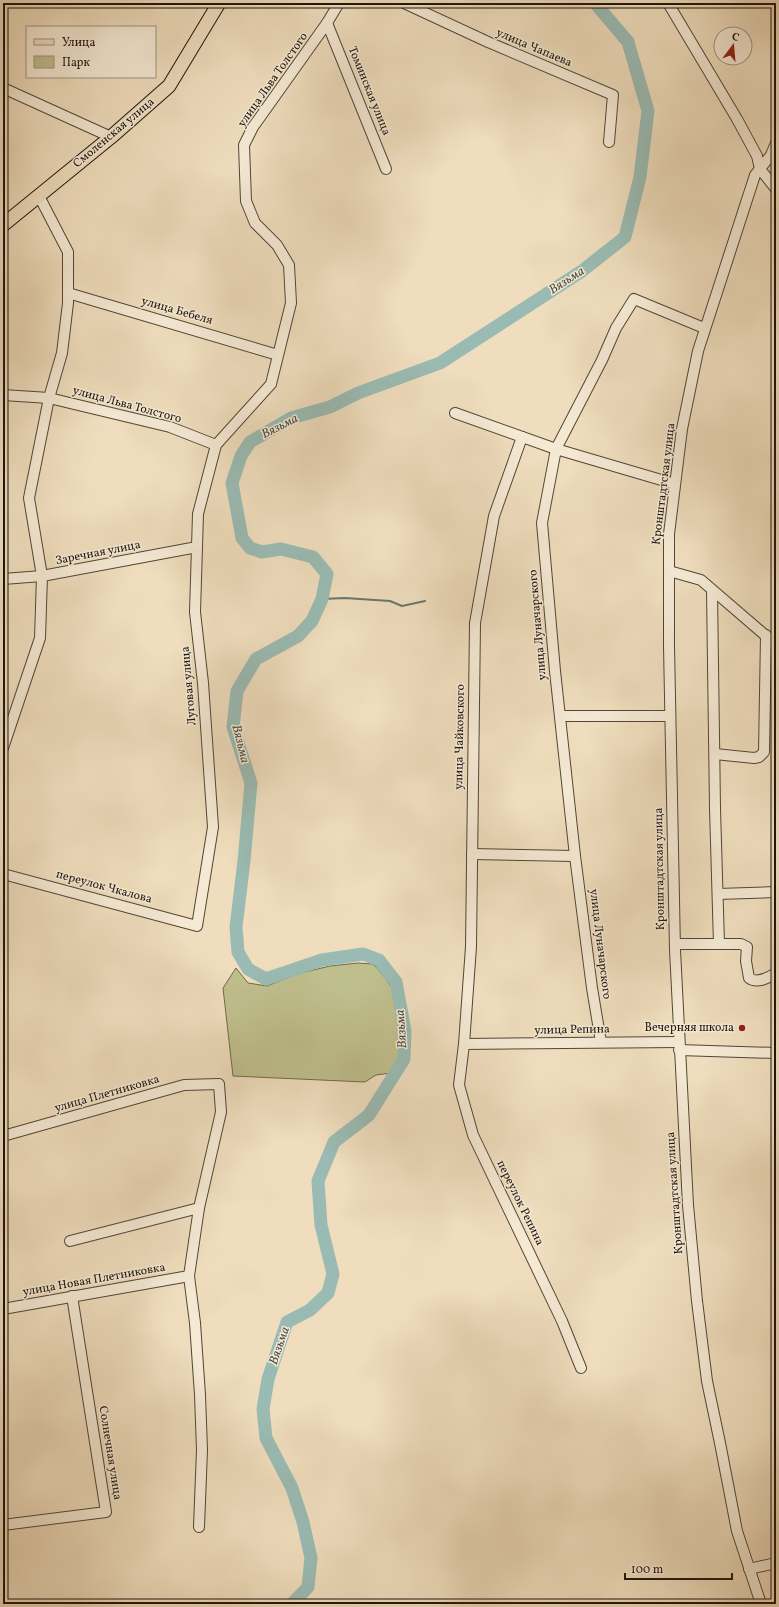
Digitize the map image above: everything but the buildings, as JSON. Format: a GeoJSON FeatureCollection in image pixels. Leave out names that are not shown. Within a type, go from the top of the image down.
{"type":"FeatureCollection","features":[{"type":"Feature","properties":{"kind":"main road","name":"Смоленская улица"},"geometry":{"type":"LineString","coordinates":[[3,226],[111,137],[169,86],[219,3]]}},
{"type":"Feature","properties":{"kind":"street","name":"улица Льва Толстого"},"geometry":{"type":"LineString","coordinates":[[3,395],[49,398],[170,428],[216,445],[271,384],[291,303],[289,265],[277,245],[255,223],[246,201],[244,145],[254,127],[328,23],[339,3]]}},
{"type":"Feature","properties":{"kind":"street","name":"улица Чапаева"},"geometry":{"type":"LineString","coordinates":[[404,3],[418,6],[488,42],[613,96],[609,142]]}},
{"type":"Feature","properties":{"kind":"street"},"geometry":{"type":"LineString","coordinates":[[668,3],[733,112],[757,156],[760,169],[776,189]]}},
{"type":"Feature","properties":{"kind":"street","name":"Томинская улица"},"geometry":{"type":"LineString","coordinates":[[328,23],[386,169]]}},
{"type":"Feature","properties":{"kind":"street"},"geometry":{"type":"LineString","coordinates":[[3,88],[111,137]]}},
{"type":"Feature","properties":{"kind":"street","name":"Кронштадтская улица"},"geometry":{"type":"LineString","coordinates":[[761,1604],[736,1531],[707,1381],[697,1301],[688,1205],[675,944],[670,716],[669,534],[682,429],[704,328],[755,175],[771,155],[776,143]]}},
{"type":"Feature","properties":{"kind":"street"},"geometry":{"type":"LineString","coordinates":[[3,748],[40,638],[42,576],[29,498],[49,398],[62,353],[68,293],[68,252],[39,196]]}},
{"type":"Feature","properties":{"kind":"street","name":"улица Бебеля"},"geometry":{"type":"LineString","coordinates":[[68,293],[278,355]]}},
{"type":"Feature","properties":{"kind":"street","name":"улица Луначарского"},"geometry":{"type":"LineString","coordinates":[[601,1042],[592,988],[575,856],[542,523],[556,449],[602,360],[616,328],[634,299],[704,328]]}},
{"type":"Feature","properties":{"kind":"street"},"geometry":{"type":"LineString","coordinates":[[455,413],[556,449],[675,484]]}},
{"type":"Feature","properties":{"kind":"street","name":"улица Чайковского"},"geometry":{"type":"LineString","coordinates":[[464,1044],[470,947],[475,623],[494,516],[522,437]]}},
{"type":"Feature","properties":{"kind":"street","name":"Луговая улица"},"geometry":{"type":"LineString","coordinates":[[197,926],[213,827],[203,683],[196,612],[198,514],[216,445]]}},
{"type":"Feature","properties":{"kind":"street","name":"Заречная улица"},"geometry":{"type":"LineString","coordinates":[[3,579],[42,576],[197,547]]}},
{"type":"Feature","properties":{"kind":"street"},"geometry":{"type":"LineString","coordinates":[[669,571],[701,580],[773,642],[776,642]]}},
{"type":"Feature","properties":{"kind":"street"},"geometry":{"type":"LineString","coordinates":[[712,590],[719,944]]}},
{"type":"Feature","properties":{"kind":"street"},"geometry":{"type":"LineString","coordinates":[[715,754],[759,758],[764,752],[766,635]]}},
{"type":"Feature","properties":{"kind":"street"},"geometry":{"type":"LineString","coordinates":[[560,716],[670,716]]}},
{"type":"Feature","properties":{"kind":"street"},"geometry":{"type":"LineString","coordinates":[[472,854],[575,856]]}},
{"type":"Feature","properties":{"kind":"street","name":"переулок Чкалова"},"geometry":{"type":"LineString","coordinates":[[3,874],[197,926]]}},
{"type":"Feature","properties":{"kind":"street"},"geometry":{"type":"LineString","coordinates":[[718,894],[776,892]]}},
{"type":"Feature","properties":{"kind":"street"},"geometry":{"type":"LineString","coordinates":[[675,944],[741,944],[747,947],[748,974],[752,980],[766,979],[776,973]]}},
{"type":"Feature","properties":{"kind":"street","name":"улица Репина"},"geometry":{"type":"LineString","coordinates":[[464,1044],[601,1042],[776,1053]]}},
{"type":"Feature","properties":{"kind":"street","name":"переулок Репина"},"geometry":{"type":"LineString","coordinates":[[464,1044],[459,1085],[473,1135],[562,1321],[581,1368]]}},
{"type":"Feature","properties":{"kind":"street","name":"улица Плетниковка"},"geometry":{"type":"LineString","coordinates":[[3,1136],[184,1085],[220,1084],[221,1112],[199,1208]]}},
{"type":"Feature","properties":{"kind":"street"},"geometry":{"type":"LineString","coordinates":[[70,1241],[199,1208],[189,1276],[195,1323],[200,1395],[202,1450],[199,1527]]}},
{"type":"Feature","properties":{"kind":"street","name":"улица Новая Плетниковка"},"geometry":{"type":"LineString","coordinates":[[3,1309],[189,1276]]}},
{"type":"Feature","properties":{"kind":"street","name":"Солнечная улица"},"geometry":{"type":"LineString","coordinates":[[3,1525],[106,1512],[72,1296]]}},
{"type":"Feature","properties":{"kind":"street"},"geometry":{"type":"LineString","coordinates":[[749,1569],[776,1563]]}},
{"type":"Feature","properties":{"kind":"green space"},"geometry":{"type":"Polygon","coordinates":[[[358,963],[373,964],[391,986],[395,994],[399,1009],[401,1047],[398,1062],[391,1073],[376,1075],[365,1082],[233,1076],[223,988],[236,968],[248,983],[267,986],[297,974],[330,966],[358,963]]]}},
{"type":"Feature","properties":{"kind":"waterway","name":"Вязьма"},"geometry":{"type":"LineString","coordinates":[[292,1604],[308,1587],[311,1558],[303,1522],[292,1488],[266,1438],[263,1409],[268,1379],[287,1322],[310,1310],[328,1293],[333,1274],[321,1225],[318,1181],[334,1142],[369,1115],[404,1059],[405,1031],[396,982],[379,960],[363,954],[322,960],[266,979],[248,969],[238,952],[236,927],[251,783],[233,727],[237,691],[256,659],[298,636],[312,621],[322,599],[327,574],[313,557],[281,549],[262,552],[250,548],[242,538],[232,483],[241,456],[250,442],[291,418],[330,407],[358,393],[440,363],[582,271],[625,237],[640,177],[648,111],[628,42],[595,3]]}},
{"type":"Feature","properties":{"kind":"waterway"},"geometry":{"type":"LineString","coordinates":[[322,599],[345,598],[390,601],[402,606],[425,601]]}},
{"type":"Feature","properties":{"kind":"place","name":"Вечерняя школа"},"geometry":{"type":"Point","coordinates":[742,1028]}}]}
